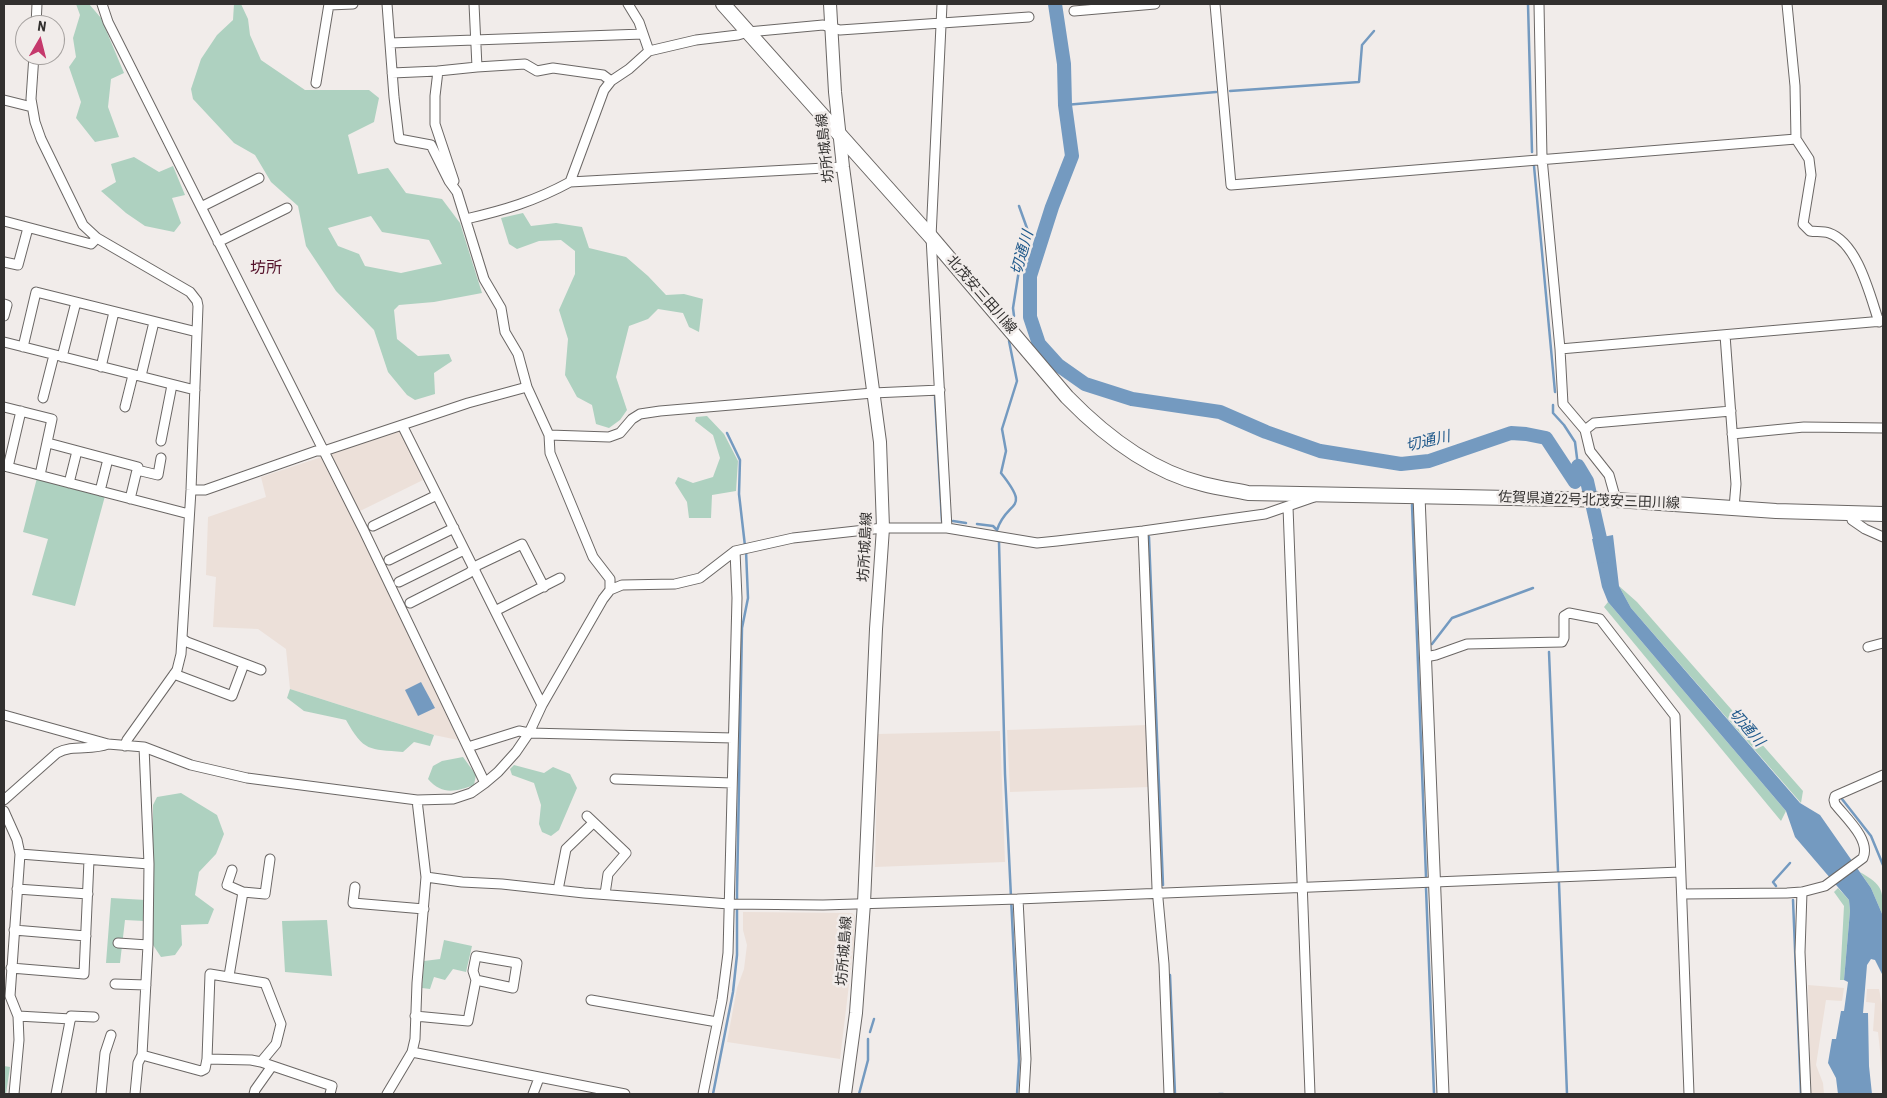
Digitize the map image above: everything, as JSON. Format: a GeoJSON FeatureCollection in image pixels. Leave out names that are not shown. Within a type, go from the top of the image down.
{"type":"FeatureCollection","features":[{"type":"Feature","properties":{"kind":"main road","name":"北茂安三田川線"},"geometry":{"type":"LineString","coordinates":[[723,4],[931,237],[1067,397],[1090,421],[1154,466],[1201,484],[1291,500]]}},
{"type":"Feature","properties":{"kind":"main road","name":"坊所城島線"},"geometry":{"type":"LineString","coordinates":[[830,4],[830,26],[843,167],[880,442],[883,528],[876,629],[864,903],[856,1013],[845,1094]]}},
{"type":"Feature","properties":{"kind":"main road","name":"佐賀県道22号北茂安三田川線"},"geometry":{"type":"LineString","coordinates":[[1291,500],[1323,494],[1613,500],[1734,508],[1883,514]]}},
{"type":"Feature","properties":{"kind":"street"},"geometry":{"type":"LineString","coordinates":[[102,4],[108,22],[324,451],[484,783]]}},
{"type":"Feature","properties":{"kind":"street"},"geometry":{"type":"LineString","coordinates":[[316,83],[329,4],[353,4]]}},
{"type":"Feature","properties":{"kind":"street"},"geometry":{"type":"LineString","coordinates":[[387,4],[399,139],[431,145],[449,181],[457,192]]}},
{"type":"Feature","properties":{"kind":"street"},"geometry":{"type":"LineString","coordinates":[[474,4],[477,67]]}},
{"type":"Feature","properties":{"kind":"street"},"geometry":{"type":"LineString","coordinates":[[628,4],[639,22],[649,51]]}},
{"type":"Feature","properties":{"kind":"street"},"geometry":{"type":"LineString","coordinates":[[942,4],[931,237],[947,528]]}},
{"type":"Feature","properties":{"kind":"street"},"geometry":{"type":"LineString","coordinates":[[1074,11],[1156,4]]}},
{"type":"Feature","properties":{"kind":"street"},"geometry":{"type":"LineString","coordinates":[[1216,4],[1232,185],[1542,158],[1796,139]]}},
{"type":"Feature","properties":{"kind":"street"},"geometry":{"type":"LineString","coordinates":[[1539,4],[1542,158],[1560,349],[1563,404],[1585,430],[1590,451],[1609,475],[1613,500]]}},
{"type":"Feature","properties":{"kind":"street"},"geometry":{"type":"LineString","coordinates":[[1560,349],[1881,322],[1853,253],[1835,236],[1828,232],[1810,231],[1804,224],[1811,175],[1809,159],[1796,139],[1795,86],[1787,4]]}},
{"type":"Feature","properties":{"kind":"street"},"geometry":{"type":"LineString","coordinates":[[570,182],[604,90],[610,81],[629,69],[649,51],[696,40],[748,32],[823,25],[840,30],[1029,18]]}},
{"type":"Feature","properties":{"kind":"street"},"geometry":{"type":"LineString","coordinates":[[390,43],[643,34]]}},
{"type":"Feature","properties":{"kind":"street"},"geometry":{"type":"LineString","coordinates":[[392,74],[524,64],[537,72],[553,68],[603,75],[610,81]]}},
{"type":"Feature","properties":{"kind":"street"},"geometry":{"type":"LineString","coordinates":[[34,65],[32,107],[35,122],[41,139],[83,225],[97,238],[190,292],[197,301],[198,306],[191,490],[180,663],[127,740],[125,746]]}},
{"type":"Feature","properties":{"kind":"street"},"geometry":{"type":"LineString","coordinates":[[438,70],[435,96],[435,124],[466,219],[469,234],[484,279],[501,308],[505,332],[518,354],[527,387],[548,436],[550,453],[594,557],[610,580],[610,590]]}},
{"type":"Feature","properties":{"kind":"street"},"geometry":{"type":"LineString","coordinates":[[4,100],[32,107]]}},
{"type":"Feature","properties":{"kind":"street"},"geometry":{"type":"LineString","coordinates":[[466,219],[515,207],[548,194],[570,182],[843,167]]}},
{"type":"Feature","properties":{"kind":"street"},"geometry":{"type":"LineString","coordinates":[[201,207],[259,178]]}},
{"type":"Feature","properties":{"kind":"street"},"geometry":{"type":"LineString","coordinates":[[218,242],[287,208]]}},
{"type":"Feature","properties":{"kind":"street"},"geometry":{"type":"LineString","coordinates":[[4,221],[90,244],[97,238]]}},
{"type":"Feature","properties":{"kind":"street"},"geometry":{"type":"LineString","coordinates":[[4,262],[18,265],[28,228]]}},
{"type":"Feature","properties":{"kind":"street"},"geometry":{"type":"LineString","coordinates":[[22,347],[36,292],[197,332]]}},
{"type":"Feature","properties":{"kind":"street"},"geometry":{"type":"LineString","coordinates":[[43,398],[76,302]]}},
{"type":"Feature","properties":{"kind":"street"},"geometry":{"type":"LineString","coordinates":[[4,304],[6,305],[4,316]]}},
{"type":"Feature","properties":{"kind":"street"},"geometry":{"type":"LineString","coordinates":[[101,366],[114,312]]}},
{"type":"Feature","properties":{"kind":"street"},"geometry":{"type":"LineString","coordinates":[[125,407],[154,322]]}},
{"type":"Feature","properties":{"kind":"street"},"geometry":{"type":"LineString","coordinates":[[1725,335],[1736,484],[1734,508]]}},
{"type":"Feature","properties":{"kind":"street"},"geometry":{"type":"LineString","coordinates":[[4,342],[194,390]]}},
{"type":"Feature","properties":{"kind":"street"},"geometry":{"type":"LineString","coordinates":[[161,441],[172,384]]}},
{"type":"Feature","properties":{"kind":"street"},"geometry":{"type":"LineString","coordinates":[[191,490],[204,490],[316,451],[324,451],[468,403],[527,387]]}},
{"type":"Feature","properties":{"kind":"street"},"geometry":{"type":"LineString","coordinates":[[548,436],[609,437],[620,433],[632,419],[640,414],[653,412],[873,393],[940,390]]}},
{"type":"Feature","properties":{"kind":"street"},"geometry":{"type":"LineString","coordinates":[[4,407],[52,419],[40,475]]}},
{"type":"Feature","properties":{"kind":"street"},"geometry":{"type":"LineString","coordinates":[[21,411],[6,466],[189,514]]}},
{"type":"Feature","properties":{"kind":"street"},"geometry":{"type":"LineString","coordinates":[[1585,430],[1594,423],[1730,411]]}},
{"type":"Feature","properties":{"kind":"street"},"geometry":{"type":"LineString","coordinates":[[402,425],[542,705]]}},
{"type":"Feature","properties":{"kind":"street"},"geometry":{"type":"LineString","coordinates":[[1732,434],[1804,427],[1883,428]]}},
{"type":"Feature","properties":{"kind":"street"},"geometry":{"type":"LineString","coordinates":[[48,443],[138,467],[130,498]]}},
{"type":"Feature","properties":{"kind":"street"},"geometry":{"type":"LineString","coordinates":[[69,483],[77,451]]}},
{"type":"Feature","properties":{"kind":"street"},"geometry":{"type":"LineString","coordinates":[[137,470],[158,475],[161,458]]}},
{"type":"Feature","properties":{"kind":"street"},"geometry":{"type":"LineString","coordinates":[[100,491],[108,459]]}},
{"type":"Feature","properties":{"kind":"street"},"geometry":{"type":"LineString","coordinates":[[372,526],[437,494]]}},
{"type":"Feature","properties":{"kind":"street"},"geometry":{"type":"LineString","coordinates":[[1419,496],[1442,1094]]}},
{"type":"Feature","properties":{"kind":"street"},"geometry":{"type":"LineString","coordinates":[[4,715],[108,744],[144,747],[191,764],[247,778],[417,800],[453,799],[471,793],[498,772],[516,752],[529,733],[542,705],[603,598],[610,590],[622,586],[675,584],[700,578],[735,551],[793,538],[883,528],[947,528],[1037,542],[1143,532],[1265,514],[1291,500],[1310,1094]]}},
{"type":"Feature","properties":{"kind":"street"},"geometry":{"type":"LineString","coordinates":[[1851,513],[1852,520],[1865,529],[1883,537]]}},
{"type":"Feature","properties":{"kind":"street"},"geometry":{"type":"LineString","coordinates":[[389,560],[454,528]]}},
{"type":"Feature","properties":{"kind":"street"},"geometry":{"type":"LineString","coordinates":[[1143,532],[1157,888],[1164,964],[1169,1094]]}},
{"type":"Feature","properties":{"kind":"street"},"geometry":{"type":"LineString","coordinates":[[410,603],[469,573],[478,564],[522,544],[544,586]]}},
{"type":"Feature","properties":{"kind":"street"},"geometry":{"type":"LineString","coordinates":[[400,582],[464,550]]}},
{"type":"Feature","properties":{"kind":"street"},"geometry":{"type":"LineString","coordinates":[[703,1094],[728,953],[737,598],[735,551]]}},
{"type":"Feature","properties":{"kind":"street"},"geometry":{"type":"LineString","coordinates":[[495,611],[560,578]]}},
{"type":"Feature","properties":{"kind":"street"},"geometry":{"type":"LineString","coordinates":[[1425,657],[1467,644],[1562,642],[1564,638],[1564,616],[1568,613],[1600,619],[1674,716],[1689,1094]]}},
{"type":"Feature","properties":{"kind":"street"},"geometry":{"type":"LineString","coordinates":[[183,639],[261,670]]}},
{"type":"Feature","properties":{"kind":"street"},"geometry":{"type":"LineString","coordinates":[[1868,647],[1883,643]]}},
{"type":"Feature","properties":{"kind":"street"},"geometry":{"type":"LineString","coordinates":[[174,674],[232,696],[244,664]]}},
{"type":"Feature","properties":{"kind":"street"},"geometry":{"type":"LineString","coordinates":[[468,747],[519,731],[529,733],[733,738]]}},
{"type":"Feature","properties":{"kind":"street"},"geometry":{"type":"LineString","coordinates":[[4,800],[57,753],[65,749],[100,747],[108,744]]}},
{"type":"Feature","properties":{"kind":"street"},"geometry":{"type":"LineString","coordinates":[[135,1094],[138,1063],[142,1055],[148,945],[149,864],[144,747]]}},
{"type":"Feature","properties":{"kind":"street"},"geometry":{"type":"LineString","coordinates":[[1682,894],[1802,892],[1825,886],[1863,858],[1865,853],[1862,840],[1834,800],[1838,794],[1883,775]]}},
{"type":"Feature","properties":{"kind":"street"},"geometry":{"type":"LineString","coordinates":[[615,779],[732,783]]}},
{"type":"Feature","properties":{"kind":"street"},"geometry":{"type":"LineString","coordinates":[[387,1094],[412,1052],[415,1039],[415,1016],[426,877],[417,800]]}},
{"type":"Feature","properties":{"kind":"street"},"geometry":{"type":"LineString","coordinates":[[4,812],[17,840],[20,854],[10,996],[18,1016],[19,1040],[14,1094]]}},
{"type":"Feature","properties":{"kind":"street"},"geometry":{"type":"LineString","coordinates":[[558,890],[566,848],[590,820],[626,853],[608,874],[605,894]]}},
{"type":"Feature","properties":{"kind":"street"},"geometry":{"type":"LineString","coordinates":[[20,854],[149,864]]}},
{"type":"Feature","properties":{"kind":"street"},"geometry":{"type":"LineString","coordinates":[[232,870],[227,885],[243,892],[265,894],[270,859]]}},
{"type":"Feature","properties":{"kind":"street"},"geometry":{"type":"LineString","coordinates":[[11,968],[84,974],[89,860]]}},
{"type":"Feature","properties":{"kind":"street"},"geometry":{"type":"LineString","coordinates":[[426,877],[462,882],[729,904],[824,905],[1159,894],[1680,872]]}},
{"type":"Feature","properties":{"kind":"street"},"geometry":{"type":"LineString","coordinates":[[355,887],[354,902],[424,909]]}},
{"type":"Feature","properties":{"kind":"street"},"geometry":{"type":"LineString","coordinates":[[17,889],[88,894]]}},
{"type":"Feature","properties":{"kind":"street"},"geometry":{"type":"LineString","coordinates":[[229,976],[243,892]]}},
{"type":"Feature","properties":{"kind":"street"},"geometry":{"type":"LineString","coordinates":[[1802,892],[1800,952],[1806,1094]]}},
{"type":"Feature","properties":{"kind":"street"},"geometry":{"type":"LineString","coordinates":[[1013,899],[1026,1059],[1024,1094]]}},
{"type":"Feature","properties":{"kind":"street"},"geometry":{"type":"LineString","coordinates":[[14,930],[86,936]]}},
{"type":"Feature","properties":{"kind":"street"},"geometry":{"type":"LineString","coordinates":[[118,943],[148,945]]}},
{"type":"Feature","properties":{"kind":"street"},"geometry":{"type":"LineString","coordinates":[[415,1016],[468,1021],[476,980],[473,972],[476,956],[517,963],[513,988],[476,980]]}},
{"type":"Feature","properties":{"kind":"street"},"geometry":{"type":"LineString","coordinates":[[142,1055],[201,1072],[205,1069],[210,974],[265,983],[281,1024],[276,1044],[261,1062]]}},
{"type":"Feature","properties":{"kind":"street"},"geometry":{"type":"LineString","coordinates":[[115,984],[146,985]]}},
{"type":"Feature","properties":{"kind":"street"},"geometry":{"type":"LineString","coordinates":[[591,1000],[717,1022]]}},
{"type":"Feature","properties":{"kind":"street"},"geometry":{"type":"LineString","coordinates":[[18,1016],[71,1019]]}},
{"type":"Feature","properties":{"kind":"street"},"geometry":{"type":"LineString","coordinates":[[56,1094],[71,1016],[94,1017]]}},
{"type":"Feature","properties":{"kind":"street"},"geometry":{"type":"LineString","coordinates":[[101,1094],[105,1053],[111,1035]]}},
{"type":"Feature","properties":{"kind":"street"},"geometry":{"type":"LineString","coordinates":[[412,1052],[625,1094]]}},
{"type":"Feature","properties":{"kind":"street"},"geometry":{"type":"LineString","coordinates":[[207,1059],[261,1062],[332,1086],[330,1094]]}},
{"type":"Feature","properties":{"kind":"street"},"geometry":{"type":"LineString","coordinates":[[254,1094],[272,1066]]}},
{"type":"Feature","properties":{"kind":"street"},"geometry":{"type":"LineString","coordinates":[[533,1094],[539,1078]]}},
{"type":"Feature","properties":{"kind":"shaded area"},"geometry":{"type":"Polygon","coordinates":[[[400,431],[423,480],[352,515],[458,740],[434,735],[290,689],[286,649],[258,629],[213,627],[216,577],[206,575],[208,517],[266,497],[261,477],[400,431]]]}},
{"type":"Feature","properties":{"kind":"shaded area"},"geometry":{"type":"Polygon","coordinates":[[[1147,725],[1149,787],[1010,792],[1007,730],[1147,725]]]}},
{"type":"Feature","properties":{"kind":"shaded area"},"geometry":{"type":"Polygon","coordinates":[[[1000,731],[1005,862],[875,867],[878,734],[1000,731]]]}},
{"type":"Feature","properties":{"kind":"shaded area"},"geometry":{"type":"Polygon","coordinates":[[[743,912],[852,913],[855,916],[854,943],[840,1059],[727,1042],[737,988],[744,969],[747,945],[743,930],[743,912]]]}},
{"type":"Feature","properties":{"kind":"shaded area"},"geometry":{"type":"Polygon","coordinates":[[[1808,985],[1844,988],[1842,1001],[1826,1000],[1816,1065],[1823,1083],[1824,1094],[1811,1094],[1808,985]]]}},
{"type":"Feature","properties":{"kind":"shaded area"},"geometry":{"type":"Polygon","coordinates":[[[1867,989],[1879,989],[1883,1010],[1883,1079],[1878,1032],[1873,1031],[1875,1003],[1866,1002],[1867,989]]]}},
{"type":"Feature","properties":{"kind":"green space"},"geometry":{"type":"Polygon","coordinates":[[[76,4],[89,4],[101,18],[124,73],[111,79],[108,107],[119,137],[95,142],[76,118],[81,102],[69,67],[76,57],[73,38],[80,15],[76,4]]]}},
{"type":"Feature","properties":{"kind":"green space"},"geometry":{"type":"Polygon","coordinates":[[[234,4],[241,4],[248,19],[250,35],[261,60],[305,90],[369,90],[379,98],[374,122],[348,135],[358,174],[388,168],[406,193],[442,199],[460,223],[482,293],[434,302],[399,305],[394,310],[397,339],[418,356],[449,354],[452,361],[434,373],[435,394],[415,400],[407,395],[388,372],[374,330],[336,291],[306,246],[298,206],[271,182],[255,155],[234,143],[193,99],[191,89],[201,59],[217,35],[233,20],[234,4]],[[371,216],[328,228],[338,246],[359,254],[365,266],[401,273],[442,264],[429,240],[382,232],[371,216]]]}},
{"type":"Feature","properties":{"kind":"green space"},"geometry":{"type":"Polygon","coordinates":[[[134,157],[159,172],[173,166],[185,195],[172,198],[181,223],[174,232],[145,226],[126,213],[101,191],[116,182],[111,164],[134,157]]]}},
{"type":"Feature","properties":{"kind":"green space"},"geometry":{"type":"Polygon","coordinates":[[[523,213],[531,226],[556,223],[582,227],[589,248],[626,257],[666,295],[684,294],[703,299],[699,332],[689,327],[683,313],[658,309],[648,319],[629,326],[616,377],[627,410],[620,420],[609,428],[596,424],[592,405],[577,397],[565,375],[568,339],[559,310],[575,274],[575,251],[561,240],[539,241],[517,249],[509,244],[501,218],[523,213]]]}},
{"type":"Feature","properties":{"kind":"green space"},"geometry":{"type":"Polygon","coordinates":[[[707,416],[724,434],[738,461],[736,491],[712,495],[711,518],[689,518],[687,502],[675,483],[678,477],[693,483],[713,477],[720,458],[713,435],[695,421],[696,417],[707,416]]]}},
{"type":"Feature","properties":{"kind":"green space"},"geometry":{"type":"Polygon","coordinates":[[[37,478],[105,496],[75,606],[32,595],[48,539],[23,532],[37,478]]]}},
{"type":"Feature","properties":{"kind":"green space"},"geometry":{"type":"Polygon","coordinates":[[[1619,586],[1637,602],[1803,791],[1801,803],[1631,608],[1619,586]]]}},
{"type":"Feature","properties":{"kind":"green space"},"geometry":{"type":"Polygon","coordinates":[[[1608,602],[1786,811],[1781,821],[1604,607],[1608,602]]]}},
{"type":"Feature","properties":{"kind":"green space"},"geometry":{"type":"Polygon","coordinates":[[[290,689],[434,735],[430,746],[414,742],[403,752],[368,747],[358,738],[346,720],[304,711],[287,698],[290,689]]]}},
{"type":"Feature","properties":{"kind":"green space"},"geometry":{"type":"Polygon","coordinates":[[[463,757],[476,775],[474,785],[449,791],[438,788],[428,779],[433,766],[442,761],[463,757]]]}},
{"type":"Feature","properties":{"kind":"green space"},"geometry":{"type":"Polygon","coordinates":[[[514,765],[544,773],[553,767],[570,774],[577,788],[559,830],[551,836],[542,832],[539,824],[541,805],[534,783],[512,775],[510,769],[514,765]]]}},
{"type":"Feature","properties":{"kind":"green space"},"geometry":{"type":"Polygon","coordinates":[[[181,793],[217,815],[224,834],[216,854],[199,872],[195,895],[214,909],[208,924],[181,925],[182,945],[175,955],[161,957],[153,945],[153,805],[157,797],[181,793]]]}},
{"type":"Feature","properties":{"kind":"green space"},"geometry":{"type":"Polygon","coordinates":[[[1860,872],[1873,881],[1880,889],[1883,899],[1883,916],[1871,888],[1860,872]]]}},
{"type":"Feature","properties":{"kind":"green space"},"geometry":{"type":"Polygon","coordinates":[[[1838,888],[1849,900],[1850,911],[1844,980],[1840,980],[1844,906],[1834,892],[1838,888]]]}},
{"type":"Feature","properties":{"kind":"green space"},"geometry":{"type":"Polygon","coordinates":[[[111,898],[146,900],[144,921],[125,920],[120,963],[106,963],[111,898]]]}},
{"type":"Feature","properties":{"kind":"green space"},"geometry":{"type":"Polygon","coordinates":[[[327,920],[332,976],[285,972],[282,921],[327,920]]]}},
{"type":"Feature","properties":{"kind":"green space"},"geometry":{"type":"Polygon","coordinates":[[[444,940],[472,946],[466,972],[453,969],[445,980],[434,977],[430,989],[422,988],[424,961],[440,959],[444,940]]]}},
{"type":"Feature","properties":{"kind":"green space"},"geometry":{"type":"Polygon","coordinates":[[[4,1066],[10,1067],[6,1094],[4,1094],[4,1066]]]}},
{"type":"Feature","properties":{"kind":"water"},"geometry":{"type":"Polygon","coordinates":[[[1613,535],[1619,586],[1631,608],[1800,803],[1820,815],[1871,888],[1883,916],[1883,976],[1875,960],[1871,959],[1867,965],[1863,1013],[1868,1013],[1869,1066],[1872,1094],[1838,1094],[1836,1078],[1828,1063],[1832,1039],[1836,1039],[1841,1011],[1844,1011],[1848,982],[1844,980],[1850,911],[1849,900],[1795,837],[1786,811],[1608,602],[1602,587],[1592,539],[1613,535]]]}},
{"type":"Feature","properties":{"kind":"water"},"geometry":{"type":"Polygon","coordinates":[[[421,682],[435,708],[418,716],[405,690],[421,682]]]}},
{"type":"Feature","properties":{"kind":"waterway","name":"切通川"},"geometry":{"type":"LineString","coordinates":[[1055,4],[1064,64],[1065,105],[1072,156],[1052,207],[1030,276],[1030,317],[1039,344],[1058,365],[1085,384],[1132,399],[1220,412],[1266,432],[1320,451],[1401,464],[1429,461],[1511,433],[1546,438],[1575,482],[1578,466],[1587,481],[1604,556]]}},
{"type":"Feature","properties":{"kind":"waterway"},"geometry":{"type":"LineString","coordinates":[[1528,4],[1532,152]]}},
{"type":"Feature","properties":{"kind":"waterway"},"geometry":{"type":"LineString","coordinates":[[1230,91],[1359,82],[1362,45],[1374,31]]}},
{"type":"Feature","properties":{"kind":"waterway"},"geometry":{"type":"LineString","coordinates":[[1065,105],[1216,92]]}},
{"type":"Feature","properties":{"kind":"waterway"},"geometry":{"type":"LineString","coordinates":[[1534,166],[1555,392]]}},
{"type":"Feature","properties":{"kind":"waterway"},"geometry":{"type":"LineString","coordinates":[[1014,316],[1013,308],[1022,251],[1028,231],[1019,206]]}},
{"type":"Feature","properties":{"kind":"waterway"},"geometry":{"type":"LineString","coordinates":[[977,524],[993,526],[997,530],[1001,520],[1016,500],[1015,494],[1001,473],[1006,451],[1002,429],[1017,381],[1009,341]]}},
{"type":"Feature","properties":{"kind":"waterway"},"geometry":{"type":"LineString","coordinates":[[935,397],[942,521]]}},
{"type":"Feature","properties":{"kind":"waterway"},"geometry":{"type":"LineString","coordinates":[[1553,405],[1553,413],[1564,425],[1575,442],[1578,466]]}},
{"type":"Feature","properties":{"kind":"waterway"},"geometry":{"type":"LineString","coordinates":[[727,433],[740,460],[739,494],[745,546]]}},
{"type":"Feature","properties":{"kind":"waterway"},"geometry":{"type":"LineString","coordinates":[[1412,505],[1426,877]]}},
{"type":"Feature","properties":{"kind":"waterway"},"geometry":{"type":"LineString","coordinates":[[953,521],[966,523]]}},
{"type":"Feature","properties":{"kind":"waterway"},"geometry":{"type":"LineString","coordinates":[[1149,537],[1163,885]]}},
{"type":"Feature","properties":{"kind":"waterway"},"geometry":{"type":"LineString","coordinates":[[999,542],[1005,774],[1019,1061],[1017,1094]]}},
{"type":"Feature","properties":{"kind":"waterway"},"geometry":{"type":"LineString","coordinates":[[713,1094],[733,992],[737,955],[742,628],[748,598],[746,551]]}},
{"type":"Feature","properties":{"kind":"waterway"},"geometry":{"type":"LineString","coordinates":[[1432,644],[1452,618],[1533,588]]}},
{"type":"Feature","properties":{"kind":"waterway"},"geometry":{"type":"LineString","coordinates":[[1549,652],[1558,871]]}},
{"type":"Feature","properties":{"kind":"waterway"},"geometry":{"type":"LineString","coordinates":[[1842,799],[1871,836],[1883,865]]}},
{"type":"Feature","properties":{"kind":"waterway"},"geometry":{"type":"LineString","coordinates":[[1776,886],[1773,882],[1790,863]]}},
{"type":"Feature","properties":{"kind":"waterway"},"geometry":{"type":"LineString","coordinates":[[1559,883],[1567,1094]]}},
{"type":"Feature","properties":{"kind":"waterway"},"geometry":{"type":"LineString","coordinates":[[1426,888],[1434,1094]]}},
{"type":"Feature","properties":{"kind":"waterway"},"geometry":{"type":"LineString","coordinates":[[1793,900],[1801,1094]]}},
{"type":"Feature","properties":{"kind":"waterway"},"geometry":{"type":"LineString","coordinates":[[1170,975],[1175,1094]]}},
{"type":"Feature","properties":{"kind":"waterway"},"geometry":{"type":"LineString","coordinates":[[870,1032],[874,1019]]}},
{"type":"Feature","properties":{"kind":"waterway"},"geometry":{"type":"LineString","coordinates":[[859,1094],[868,1060],[868,1039]]}},
{"type":"Feature","properties":{"kind":"district","name":"坊所"},"geometry":{"type":"Point","coordinates":[266,269]}}]}
